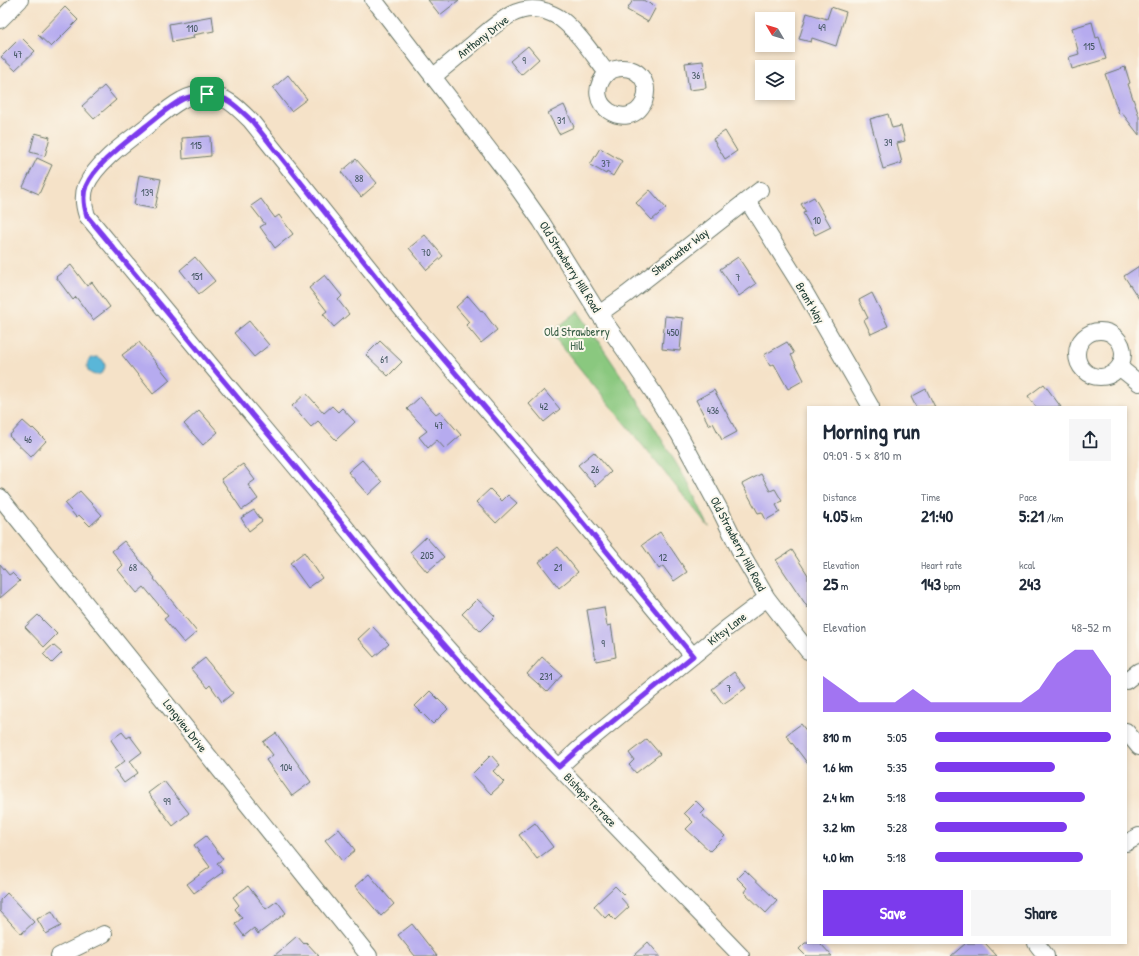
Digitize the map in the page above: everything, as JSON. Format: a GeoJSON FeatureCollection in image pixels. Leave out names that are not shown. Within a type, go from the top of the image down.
{"type":"FeatureCollection","features":[{"type":"Feature","properties":{"kind":"street"},"geometry":{"type":"LineString","coordinates":[[0,20],[20,0]]}},
{"type":"Feature","properties":{"kind":"street","name":"Old Strawberry Hill Road"},"geometry":{"type":"LineString","coordinates":[[373,0],[519,190],[545,227],[599,314],[653,392],[679,434],[708,487],[742,555],[767,598],[807,650]]}},
{"type":"Feature","properties":{"kind":"street","name":"Anthony Drive"},"geometry":{"type":"LineString","coordinates":[[433,77],[508,16],[533,9],[548,12],[561,19],[576,34],[607,73]]}},
{"type":"Feature","properties":{"kind":"street","name":"Bishops Terrace"},"geometry":{"type":"LineString","coordinates":[[693,656],[565,501],[417,328],[252,121],[236,106],[226,99],[212,95],[196,95],[184,99],[172,106],[110,156],[92,175],[86,186],[84,195],[87,216],[212,368],[411,607],[487,693],[741,956]]}},
{"type":"Feature","properties":{"kind":"street","name":"Shearwater Way"},"geometry":{"type":"LineString","coordinates":[[599,314],[760,190]]}},
{"type":"Feature","properties":{"kind":"street","name":"Brant Way"},"geometry":{"type":"LineString","coordinates":[[748,200],[803,289],[870,406]]}},
{"type":"Feature","properties":{"kind":"street"},"geometry":{"type":"LineString","coordinates":[[1119,367],[1139,383]]}},
{"type":"Feature","properties":{"kind":"street","name":"Longview Drive"},"geometry":{"type":"LineString","coordinates":[[0,497],[369,956]]}},
{"type":"Feature","properties":{"kind":"street","name":"Kitsy Lane"},"geometry":{"type":"LineString","coordinates":[[559,767],[580,748],[727,628],[767,598]]}},
{"type":"Feature","properties":{"kind":"street"},"geometry":{"type":"LineString","coordinates":[[1127,680],[1139,671]]}},
{"type":"Feature","properties":{"kind":"street"},"geometry":{"type":"LineString","coordinates":[[1127,732],[1139,747]]}},
{"type":"Feature","properties":{"kind":"street"},"geometry":{"type":"LineString","coordinates":[[1127,842],[1139,836]]}},
{"type":"Feature","properties":{"kind":"street"},"geometry":{"type":"LineString","coordinates":[[60,956],[104,934]]}},
{"type":"Feature","properties":{"kind":"street"},"geometry":{"type":"LineString","coordinates":[[1037,944],[1046,956]]}},
{"type":"Feature","properties":{"kind":"green space","name":"Old Strawberry Hill"},"geometry":{"type":"Polygon","coordinates":[[[578,311],[642,407],[688,483],[709,527],[551,333],[578,311]]]}},
{"type":"Feature","properties":{"kind":"water"},"geometry":{"type":"Polygon","coordinates":[[[96,357],[102,360],[105,366],[102,372],[96,375],[90,372],[87,366],[90,360],[96,357]]]}},
{"type":"Feature","properties":{"kind":"building"},"geometry":{"type":"Polygon","coordinates":[[[428,0],[459,0],[440,15],[428,0]]]}},
{"type":"Feature","properties":{"kind":"building"},"geometry":{"type":"Polygon","coordinates":[[[633,0],[643,0],[656,7],[648,22],[627,10],[633,0]]]}},
{"type":"Feature","properties":{"kind":"building"},"geometry":{"type":"Polygon","coordinates":[[[65,7],[78,20],[51,47],[38,35],[65,7]]]}},
{"type":"Feature","properties":{"kind":"building"},"geometry":{"type":"Polygon","coordinates":[[[831,7],[846,12],[836,46],[812,38],[811,42],[799,39],[807,13],[827,19],[831,7]]]}},
{"type":"Feature","properties":{"kind":"building"},"geometry":{"type":"Polygon","coordinates":[[[212,16],[214,31],[193,35],[194,38],[172,42],[169,24],[212,16]]]}},
{"type":"Feature","properties":{"kind":"building"},"geometry":{"type":"Polygon","coordinates":[[[1092,22],[1096,38],[1099,37],[1106,59],[1072,69],[1069,57],[1079,54],[1072,28],[1092,22]]]}},
{"type":"Feature","properties":{"kind":"building"},"geometry":{"type":"Polygon","coordinates":[[[21,37],[35,51],[15,70],[1,57],[21,37]]]}},
{"type":"Feature","properties":{"kind":"building"},"geometry":{"type":"Polygon","coordinates":[[[528,46],[539,59],[521,75],[510,61],[528,46]]]}},
{"type":"Feature","properties":{"kind":"building"},"geometry":{"type":"Polygon","coordinates":[[[703,61],[706,88],[689,90],[685,63],[703,61]]]}},
{"type":"Feature","properties":{"kind":"building"},"geometry":{"type":"Polygon","coordinates":[[[1125,67],[1130,83],[1128,84],[1139,116],[1139,135],[1122,113],[1119,114],[1105,74],[1125,67]]]}},
{"type":"Feature","properties":{"kind":"building"},"geometry":{"type":"Polygon","coordinates":[[[288,75],[307,99],[291,111],[273,88],[288,75]]]}},
{"type":"Feature","properties":{"kind":"building"},"geometry":{"type":"Polygon","coordinates":[[[104,86],[116,100],[94,119],[82,106],[104,86]]]}},
{"type":"Feature","properties":{"kind":"building"},"geometry":{"type":"Polygon","coordinates":[[[564,105],[574,127],[559,134],[548,113],[564,105]]]}},
{"type":"Feature","properties":{"kind":"building"},"geometry":{"type":"Polygon","coordinates":[[[888,114],[892,128],[901,126],[905,141],[897,143],[902,163],[883,169],[870,119],[888,114]]]}},
{"type":"Feature","properties":{"kind":"building"},"geometry":{"type":"Polygon","coordinates":[[[725,131],[737,151],[725,159],[713,139],[725,131]]]}},
{"type":"Feature","properties":{"kind":"building"},"geometry":{"type":"Polygon","coordinates":[[[35,133],[50,137],[45,156],[30,152],[35,133]]]}},
{"type":"Feature","properties":{"kind":"building"},"geometry":{"type":"Polygon","coordinates":[[[210,136],[211,156],[183,159],[182,138],[210,136]]]}},
{"type":"Feature","properties":{"kind":"building"},"geometry":{"type":"Polygon","coordinates":[[[600,148],[622,161],[613,176],[607,172],[606,174],[590,165],[600,148]]]}},
{"type":"Feature","properties":{"kind":"building"},"geometry":{"type":"Polygon","coordinates":[[[37,158],[52,165],[39,194],[23,187],[37,158]]]}},
{"type":"Feature","properties":{"kind":"building"},"geometry":{"type":"Polygon","coordinates":[[[356,159],[377,183],[361,197],[341,172],[356,159]]]}},
{"type":"Feature","properties":{"kind":"building"},"geometry":{"type":"Polygon","coordinates":[[[139,175],[161,179],[155,209],[134,205],[139,175]]]}},
{"type":"Feature","properties":{"kind":"building"},"geometry":{"type":"Polygon","coordinates":[[[650,190],[666,208],[652,220],[636,203],[650,190]]]}},
{"type":"Feature","properties":{"kind":"building"},"geometry":{"type":"Polygon","coordinates":[[[814,197],[831,227],[815,235],[803,213],[806,212],[801,204],[814,197]]]}},
{"type":"Feature","properties":{"kind":"building"},"geometry":{"type":"Polygon","coordinates":[[[261,199],[275,218],[279,215],[293,234],[275,248],[260,227],[265,224],[251,206],[261,199]]]}},
{"type":"Feature","properties":{"kind":"building"},"geometry":{"type":"Polygon","coordinates":[[[425,235],[443,256],[427,270],[409,248],[425,235]]]}},
{"type":"Feature","properties":{"kind":"building"},"geometry":{"type":"Polygon","coordinates":[[[195,257],[215,281],[199,294],[180,270],[195,257]]]}},
{"type":"Feature","properties":{"kind":"building"},"geometry":{"type":"Polygon","coordinates":[[[738,257],[756,284],[739,296],[720,269],[738,257]]]}},
{"type":"Feature","properties":{"kind":"building"},"geometry":{"type":"Polygon","coordinates":[[[71,265],[87,286],[92,282],[110,307],[93,320],[76,297],[73,300],[56,277],[71,265]]]}},
{"type":"Feature","properties":{"kind":"building"},"geometry":{"type":"Polygon","coordinates":[[[1139,266],[1139,299],[1124,276],[1139,266]]]}},
{"type":"Feature","properties":{"kind":"building"},"geometry":{"type":"Polygon","coordinates":[[[325,275],[342,296],[338,300],[349,314],[334,327],[323,314],[327,311],[309,288],[325,275]]]}},
{"type":"Feature","properties":{"kind":"building"},"geometry":{"type":"Polygon","coordinates":[[[872,293],[888,326],[871,334],[864,320],[868,318],[859,300],[872,293]]]}},
{"type":"Feature","properties":{"kind":"building"},"geometry":{"type":"Polygon","coordinates":[[[468,296],[481,311],[482,310],[497,330],[481,343],[466,325],[469,322],[456,307],[468,296]]]}},
{"type":"Feature","properties":{"kind":"building"},"geometry":{"type":"Polygon","coordinates":[[[665,316],[683,318],[680,351],[662,349],[665,316]]]}},
{"type":"Feature","properties":{"kind":"building"},"geometry":{"type":"Polygon","coordinates":[[[249,321],[269,345],[254,357],[234,333],[249,321]]]}},
{"type":"Feature","properties":{"kind":"building"},"geometry":{"type":"Polygon","coordinates":[[[380,341],[402,362],[388,376],[366,355],[380,341]]]}},
{"type":"Feature","properties":{"kind":"building"},"geometry":{"type":"Polygon","coordinates":[[[139,342],[170,380],[153,394],[122,355],[139,342]]]}},
{"type":"Feature","properties":{"kind":"building"},"geometry":{"type":"Polygon","coordinates":[[[787,342],[794,353],[791,355],[804,380],[788,389],[774,364],[770,366],[764,355],[787,342]]]}},
{"type":"Feature","properties":{"kind":"building"},"geometry":{"type":"Polygon","coordinates":[[[1044,384],[1060,406],[1035,406],[1028,396],[1044,384]]]}},
{"type":"Feature","properties":{"kind":"building"},"geometry":{"type":"Polygon","coordinates":[[[926,389],[934,406],[916,406],[911,397],[926,389]]]}},
{"type":"Feature","properties":{"kind":"building"},"geometry":{"type":"Polygon","coordinates":[[[544,390],[560,409],[544,422],[529,404],[544,390]]]}},
{"type":"Feature","properties":{"kind":"building"},"geometry":{"type":"Polygon","coordinates":[[[714,390],[737,432],[722,440],[713,423],[709,425],[696,400],[714,390]]]}},
{"type":"Feature","properties":{"kind":"building"},"geometry":{"type":"Polygon","coordinates":[[[306,393],[324,413],[332,406],[338,412],[342,408],[355,422],[336,440],[318,421],[311,427],[292,406],[306,393]]]}},
{"type":"Feature","properties":{"kind":"building"},"geometry":{"type":"Polygon","coordinates":[[[420,397],[436,414],[440,411],[461,435],[445,449],[437,440],[428,448],[419,437],[427,431],[407,409],[420,397]]]}},
{"type":"Feature","properties":{"kind":"building"},"geometry":{"type":"Polygon","coordinates":[[[199,410],[218,432],[203,445],[184,424],[199,410]]]}},
{"type":"Feature","properties":{"kind":"building"},"geometry":{"type":"Polygon","coordinates":[[[23,421],[32,429],[33,428],[46,441],[31,457],[9,436],[23,421]]]}},
{"type":"Feature","properties":{"kind":"building"},"geometry":{"type":"Polygon","coordinates":[[[594,452],[611,472],[596,486],[578,465],[594,452]]]}},
{"type":"Feature","properties":{"kind":"building"},"geometry":{"type":"Polygon","coordinates":[[[362,460],[382,482],[368,495],[348,472],[362,460]]]}},
{"type":"Feature","properties":{"kind":"building"},"geometry":{"type":"Polygon","coordinates":[[[243,464],[255,480],[248,485],[258,499],[242,510],[221,479],[243,464]]]}},
{"type":"Feature","properties":{"kind":"building"},"geometry":{"type":"Polygon","coordinates":[[[761,474],[770,491],[775,489],[782,501],[776,505],[780,512],[766,520],[762,512],[758,513],[742,484],[761,474]]]}},
{"type":"Feature","properties":{"kind":"building"},"geometry":{"type":"Polygon","coordinates":[[[490,489],[502,501],[508,495],[517,503],[496,523],[476,502],[490,489]]]}},
{"type":"Feature","properties":{"kind":"building"},"geometry":{"type":"Polygon","coordinates":[[[80,491],[102,515],[90,526],[79,515],[76,517],[65,504],[80,491]]]}},
{"type":"Feature","properties":{"kind":"building"},"geometry":{"type":"Polygon","coordinates":[[[254,510],[262,521],[249,531],[241,518],[254,510]]]}},
{"type":"Feature","properties":{"kind":"building"},"geometry":{"type":"Polygon","coordinates":[[[660,532],[687,572],[674,581],[663,566],[659,569],[642,545],[660,532]]]}},
{"type":"Feature","properties":{"kind":"building"},"geometry":{"type":"Polygon","coordinates":[[[426,537],[444,557],[427,572],[410,552],[426,537]]]}},
{"type":"Feature","properties":{"kind":"building"},"geometry":{"type":"Polygon","coordinates":[[[124,541],[197,632],[184,643],[164,619],[168,616],[144,587],[137,593],[118,570],[123,565],[112,551],[124,541]]]}},
{"type":"Feature","properties":{"kind":"building"},"geometry":{"type":"Polygon","coordinates":[[[558,547],[578,572],[559,588],[539,562],[558,547]]]}},
{"type":"Feature","properties":{"kind":"building"},"geometry":{"type":"Polygon","coordinates":[[[792,550],[807,573],[807,606],[776,560],[792,550]]]}},
{"type":"Feature","properties":{"kind":"building"},"geometry":{"type":"Polygon","coordinates":[[[304,552],[322,578],[308,588],[290,563],[304,552]]]}},
{"type":"Feature","properties":{"kind":"building"},"geometry":{"type":"Polygon","coordinates":[[[0,564],[9,575],[12,573],[20,581],[0,598],[0,564]]]}},
{"type":"Feature","properties":{"kind":"building"},"geometry":{"type":"Polygon","coordinates":[[[477,599],[495,616],[480,631],[462,614],[477,599]]]}},
{"type":"Feature","properties":{"kind":"building"},"geometry":{"type":"Polygon","coordinates":[[[604,607],[607,626],[611,625],[616,657],[596,661],[587,610],[604,607]]]}},
{"type":"Feature","properties":{"kind":"building"},"geometry":{"type":"Polygon","coordinates":[[[38,615],[57,634],[44,647],[25,627],[38,615]]]}},
{"type":"Feature","properties":{"kind":"building"},"geometry":{"type":"Polygon","coordinates":[[[372,626],[389,644],[374,657],[358,639],[372,626]]]}},
{"type":"Feature","properties":{"kind":"building"},"geometry":{"type":"Polygon","coordinates":[[[53,645],[62,653],[52,663],[43,654],[53,645]]]}},
{"type":"Feature","properties":{"kind":"building"},"geometry":{"type":"Polygon","coordinates":[[[542,657],[562,675],[547,692],[527,674],[542,657]]]}},
{"type":"Feature","properties":{"kind":"building"},"geometry":{"type":"Polygon","coordinates":[[[205,658],[233,693],[222,702],[210,685],[207,688],[191,669],[205,658]]]}},
{"type":"Feature","properties":{"kind":"building"},"geometry":{"type":"Polygon","coordinates":[[[734,672],[746,688],[723,704],[712,689],[734,672]]]}},
{"type":"Feature","properties":{"kind":"building"},"geometry":{"type":"Polygon","coordinates":[[[430,691],[448,709],[433,724],[415,706],[430,691]]]}},
{"type":"Feature","properties":{"kind":"building"},"geometry":{"type":"Polygon","coordinates":[[[801,724],[807,732],[807,763],[786,735],[801,724]]]}},
{"type":"Feature","properties":{"kind":"building"},"geometry":{"type":"Polygon","coordinates":[[[122,732],[127,738],[130,736],[142,752],[130,761],[138,773],[124,783],[114,769],[125,761],[111,740],[122,732]]]}},
{"type":"Feature","properties":{"kind":"building"},"geometry":{"type":"Polygon","coordinates":[[[276,733],[311,782],[292,796],[266,760],[273,755],[263,742],[276,733]]]}},
{"type":"Feature","properties":{"kind":"building"},"geometry":{"type":"Polygon","coordinates":[[[647,739],[660,754],[636,773],[629,765],[634,760],[629,753],[647,739]]]}},
{"type":"Feature","properties":{"kind":"building"},"geometry":{"type":"Polygon","coordinates":[[[491,755],[500,765],[493,771],[504,782],[491,794],[472,774],[491,755]]]}},
{"type":"Feature","properties":{"kind":"building"},"geometry":{"type":"Polygon","coordinates":[[[164,781],[189,813],[173,826],[148,793],[164,781]]]}},
{"type":"Feature","properties":{"kind":"building"},"geometry":{"type":"Polygon","coordinates":[[[696,801],[705,810],[701,814],[725,836],[710,851],[686,829],[693,822],[684,813],[696,801]]]}},
{"type":"Feature","properties":{"kind":"building"},"geometry":{"type":"Polygon","coordinates":[[[535,823],[553,847],[537,859],[519,835],[535,823]]]}},
{"type":"Feature","properties":{"kind":"building"},"geometry":{"type":"Polygon","coordinates":[[[339,829],[355,850],[342,861],[325,840],[339,829]]]}},
{"type":"Feature","properties":{"kind":"building"},"geometry":{"type":"Polygon","coordinates":[[[206,836],[223,859],[217,863],[223,872],[194,893],[187,884],[210,867],[194,845],[206,836]]]}},
{"type":"Feature","properties":{"kind":"building"},"geometry":{"type":"Polygon","coordinates":[[[745,870],[777,901],[766,913],[744,892],[747,888],[737,878],[745,870]]]}},
{"type":"Feature","properties":{"kind":"building"},"geometry":{"type":"Polygon","coordinates":[[[369,874],[394,904],[381,916],[355,886],[369,874]]]}},
{"type":"Feature","properties":{"kind":"building"},"geometry":{"type":"Polygon","coordinates":[[[248,886],[266,909],[277,901],[286,913],[258,934],[254,928],[244,936],[235,924],[242,918],[235,909],[239,905],[233,897],[248,886]]]}},
{"type":"Feature","properties":{"kind":"building"},"geometry":{"type":"Polygon","coordinates":[[[615,886],[624,895],[621,898],[629,907],[615,920],[609,914],[605,918],[594,906],[615,886]]]}},
{"type":"Feature","properties":{"kind":"building"},"geometry":{"type":"Polygon","coordinates":[[[7,893],[34,922],[21,934],[0,911],[0,900],[7,893]]]}},
{"type":"Feature","properties":{"kind":"building"},"geometry":{"type":"Polygon","coordinates":[[[52,911],[61,926],[46,934],[37,919],[52,911]]]}},
{"type":"Feature","properties":{"kind":"building"},"geometry":{"type":"Polygon","coordinates":[[[412,924],[437,956],[415,956],[398,935],[412,924]]]}},
{"type":"Feature","properties":{"kind":"building"},"geometry":{"type":"Polygon","coordinates":[[[297,936],[304,944],[306,942],[319,956],[274,956],[297,936]]]}},
{"type":"Feature","properties":{"kind":"building"},"geometry":{"type":"Polygon","coordinates":[[[648,942],[660,956],[633,956],[648,942]]]}},
{"type":"Feature","properties":{"kind":"building"},"geometry":{"type":"Polygon","coordinates":[[[805,943],[821,944],[832,956],[806,956],[799,949],[805,943]]]}},
{"type":"Feature","properties":{"kind":"building"},"geometry":{"type":"Polygon","coordinates":[[[965,944],[986,944],[997,956],[951,956],[965,944]]]}},
{"type":"Feature","properties":{"kind":"route"},"geometry":{"type":"LineString","coordinates":[[207,94],[226,99],[252,121],[417,328],[565,501],[693,656],[580,748],[559,767],[487,693],[411,607],[87,216],[84,195],[86,186],[92,175],[110,156],[172,106],[184,99],[196,95],[207,94]]}}]}
